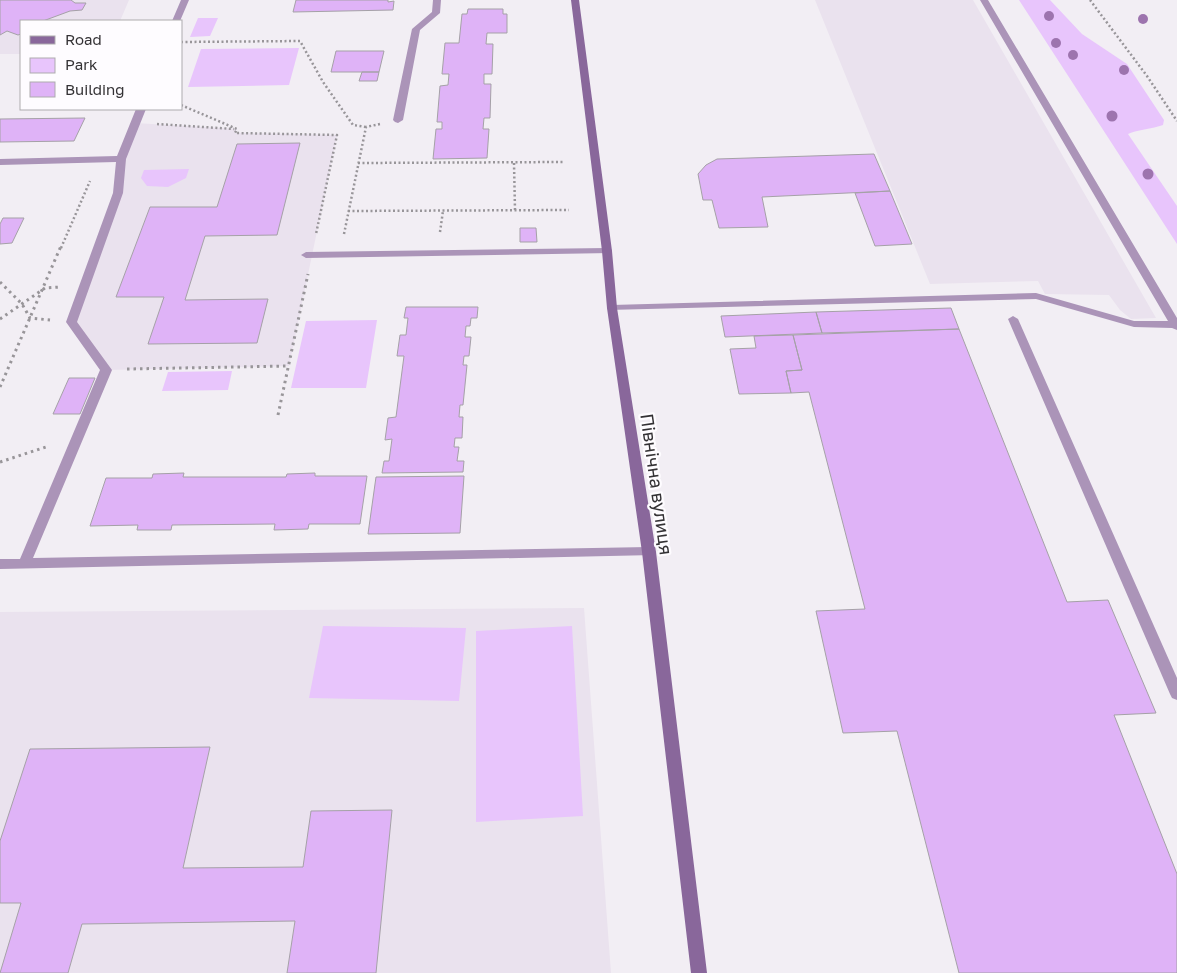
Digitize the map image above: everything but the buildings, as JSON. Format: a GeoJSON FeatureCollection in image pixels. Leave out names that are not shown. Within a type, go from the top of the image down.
{"type":"FeatureCollection","features":[{"type":"Feature","properties":{"kind":"street","name":"Північна вулиця"},"geometry":{"type":"LineString","coordinates":[[575,0],[607,251],[612,308],[648,552],[699,973]]}},
{"type":"Feature","properties":{"kind":"lane"},"geometry":{"type":"LineString","coordinates":[[176,20],[184,0]]}},
{"type":"Feature","properties":{"kind":"lane"},"geometry":{"type":"LineString","coordinates":[[398,120],[416,29],[436,13],[438,0]]}},
{"type":"Feature","properties":{"kind":"lane"},"geometry":{"type":"LineString","coordinates":[[984,0],[1176,326]]}},
{"type":"Feature","properties":{"kind":"lane"},"geometry":{"type":"LineString","coordinates":[[24,564],[106,370],[71,322],[118,193],[121,159],[141,110]]}},
{"type":"Feature","properties":{"kind":"lane"},"geometry":{"type":"LineString","coordinates":[[0,162],[121,159]]}},
{"type":"Feature","properties":{"kind":"lane"},"geometry":{"type":"LineString","coordinates":[[306,255],[607,251]]}},
{"type":"Feature","properties":{"kind":"lane"},"geometry":{"type":"LineString","coordinates":[[612,308],[1036,296],[1134,324],[1176,326]]}},
{"type":"Feature","properties":{"kind":"lane"},"geometry":{"type":"LineString","coordinates":[[1013,319],[1177,694]]}},
{"type":"Feature","properties":{"kind":"lane"},"geometry":{"type":"LineString","coordinates":[[0,564],[648,552]]}},
{"type":"Feature","properties":{"kind":"path"},"geometry":{"type":"LineString","coordinates":[[1090,0],[1147,76],[1177,121]]}},
{"type":"Feature","properties":{"kind":"path"},"geometry":{"type":"LineString","coordinates":[[182,42],[300,41],[323,82],[353,125],[366,127],[398,120]]}},
{"type":"Feature","properties":{"kind":"path"},"geometry":{"type":"LineString","coordinates":[[182,105],[237,129]]}},
{"type":"Feature","properties":{"kind":"path"},"geometry":{"type":"LineString","coordinates":[[150,123],[237,129]]}},
{"type":"Feature","properties":{"kind":"path"},"geometry":{"type":"LineString","coordinates":[[341,254],[366,127]]}},
{"type":"Feature","properties":{"kind":"path"},"geometry":{"type":"LineString","coordinates":[[237,129],[235,134],[337,135]]}},
{"type":"Feature","properties":{"kind":"path"},"geometry":{"type":"LineString","coordinates":[[0,387],[92,176],[121,159]]}},
{"type":"Feature","properties":{"kind":"path"},"geometry":{"type":"LineString","coordinates":[[358,164],[563,162]]}},
{"type":"Feature","properties":{"kind":"path"},"geometry":{"type":"LineString","coordinates":[[514,163],[515,210]]}},
{"type":"Feature","properties":{"kind":"path"},"geometry":{"type":"LineString","coordinates":[[348,212],[569,210]]}},
{"type":"Feature","properties":{"kind":"path"},"geometry":{"type":"LineString","coordinates":[[0,282],[22,304],[30,318]]}},
{"type":"Feature","properties":{"kind":"path"},"geometry":{"type":"LineString","coordinates":[[0,319],[44,288],[84,286]]}},
{"type":"Feature","properties":{"kind":"path"},"geometry":{"type":"LineString","coordinates":[[30,318],[71,322]]}},
{"type":"Feature","properties":{"kind":"path"},"geometry":{"type":"LineString","coordinates":[[106,370],[289,366]]}},
{"type":"Feature","properties":{"kind":"path"},"geometry":{"type":"LineString","coordinates":[[0,462],[78,436]]}},
{"type":"Feature","properties":{"kind":"shaded area"},"geometry":{"type":"Polygon","coordinates":[[[0,0],[129,0],[120,20],[20,20],[20,54],[0,54],[0,0]]]}},
{"type":"Feature","properties":{"kind":"shaded area"},"geometry":{"type":"Polygon","coordinates":[[[815,0],[973,0],[1156,318],[1131,319],[1120,310],[1109,295],[1045,294],[1038,281],[930,284],[815,0]]]}},
{"type":"Feature","properties":{"kind":"shaded area"},"geometry":{"type":"Polygon","coordinates":[[[135,123],[237,129],[235,133],[337,135],[289,366],[106,370],[71,322],[118,193],[121,159],[135,123]]]}},
{"type":"Feature","properties":{"kind":"shaded area"},"geometry":{"type":"Polygon","coordinates":[[[584,608],[611,973],[0,973],[0,612],[584,608]]]}},
{"type":"Feature","properties":{"kind":"green space"},"geometry":{"type":"Polygon","coordinates":[[[1019,0],[1050,0],[1082,34],[1127,64],[1164,120],[1163,125],[1128,134],[1177,206],[1177,244],[1019,0]]]}},
{"type":"Feature","properties":{"kind":"green space"},"geometry":{"type":"Polygon","coordinates":[[[198,18],[218,18],[210,36],[190,37],[198,18]]]}},
{"type":"Feature","properties":{"kind":"green space"},"geometry":{"type":"Polygon","coordinates":[[[299,48],[289,85],[188,87],[201,49],[299,48]]]}},
{"type":"Feature","properties":{"kind":"green space"},"geometry":{"type":"Polygon","coordinates":[[[189,169],[186,178],[168,187],[147,186],[141,178],[144,170],[189,169]]]}},
{"type":"Feature","properties":{"kind":"green space"},"geometry":{"type":"Polygon","coordinates":[[[377,320],[366,388],[291,388],[306,321],[377,320]]]}},
{"type":"Feature","properties":{"kind":"green space"},"geometry":{"type":"Polygon","coordinates":[[[232,371],[228,390],[162,391],[168,372],[232,371]]]}},
{"type":"Feature","properties":{"kind":"green space"},"geometry":{"type":"Polygon","coordinates":[[[323,626],[466,628],[459,701],[309,698],[323,626]]]}},
{"type":"Feature","properties":{"kind":"green space"},"geometry":{"type":"Polygon","coordinates":[[[572,626],[583,816],[476,822],[476,631],[572,626]]]}}]}
